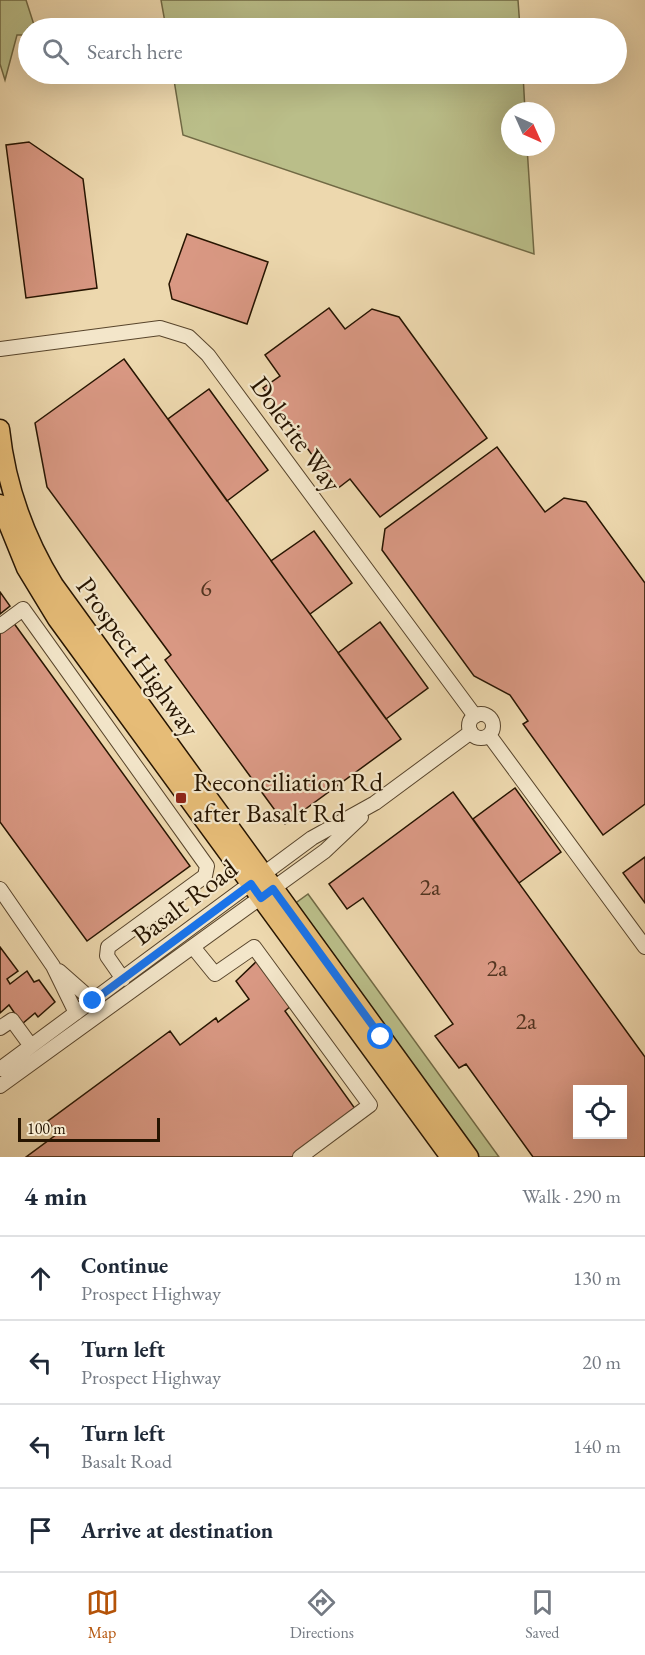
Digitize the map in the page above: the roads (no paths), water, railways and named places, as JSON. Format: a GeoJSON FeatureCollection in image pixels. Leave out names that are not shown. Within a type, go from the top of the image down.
{"type":"FeatureCollection","features":[{"type":"Feature","properties":{"kind":"main road","name":"Prospect Highway"},"geometry":{"type":"LineString","coordinates":[[0,429],[7,471],[18,509],[46,574],[450,1157]]}},
{"type":"Feature","properties":{"kind":"main road","name":"Prospect Highway"},"geometry":{"type":"LineString","coordinates":[[0,504],[18,551],[49,606],[469,1157]]}},
{"type":"Feature","properties":{"kind":"street","name":"Dolerite Way"},"geometry":{"type":"LineString","coordinates":[[0,348],[160,328],[189,337],[208,355],[475,716]]}},
{"type":"Feature","properties":{"kind":"street"},"geometry":{"type":"LineString","coordinates":[[0,626],[23,609],[207,866],[205,876],[108,947],[107,956],[123,979]]}},
{"type":"Feature","properties":{"kind":"street"},"geometry":{"type":"LineString","coordinates":[[483,714],[490,718],[493,729],[489,735],[481,738],[471,732],[470,722],[475,716],[483,714]]}},
{"type":"Feature","properties":{"kind":"street","name":"Basalt Road"},"geometry":{"type":"LineString","coordinates":[[0,1069],[85,1011],[193,947],[312,838],[375,803],[471,732]]}},
{"type":"Feature","properties":{"kind":"street"},"geometry":{"type":"LineString","coordinates":[[489,735],[645,947]]}},
{"type":"Feature","properties":{"kind":"street","name":"Basalt Road"},"geometry":{"type":"LineString","coordinates":[[0,1086],[123,979],[262,886]]}},
{"type":"Feature","properties":{"kind":"street"},"geometry":{"type":"LineString","coordinates":[[0,889],[85,1011]]}},
{"type":"Feature","properties":{"kind":"street"},"geometry":{"type":"LineString","coordinates":[[193,947],[215,974],[254,947],[370,1106],[300,1157]]}},
{"type":"Feature","properties":{"kind":"street"},"geometry":{"type":"LineString","coordinates":[[53,966],[85,1011]]}},
{"type":"Feature","properties":{"kind":"street"},"geometry":{"type":"LineString","coordinates":[[0,1028],[12,1020],[31,1046]]}},
{"type":"Feature","properties":{"kind":"place","name":"Reconciliation Rd after Basalt Rd"},"geometry":{"type":"Point","coordinates":[181,798]}}]}
